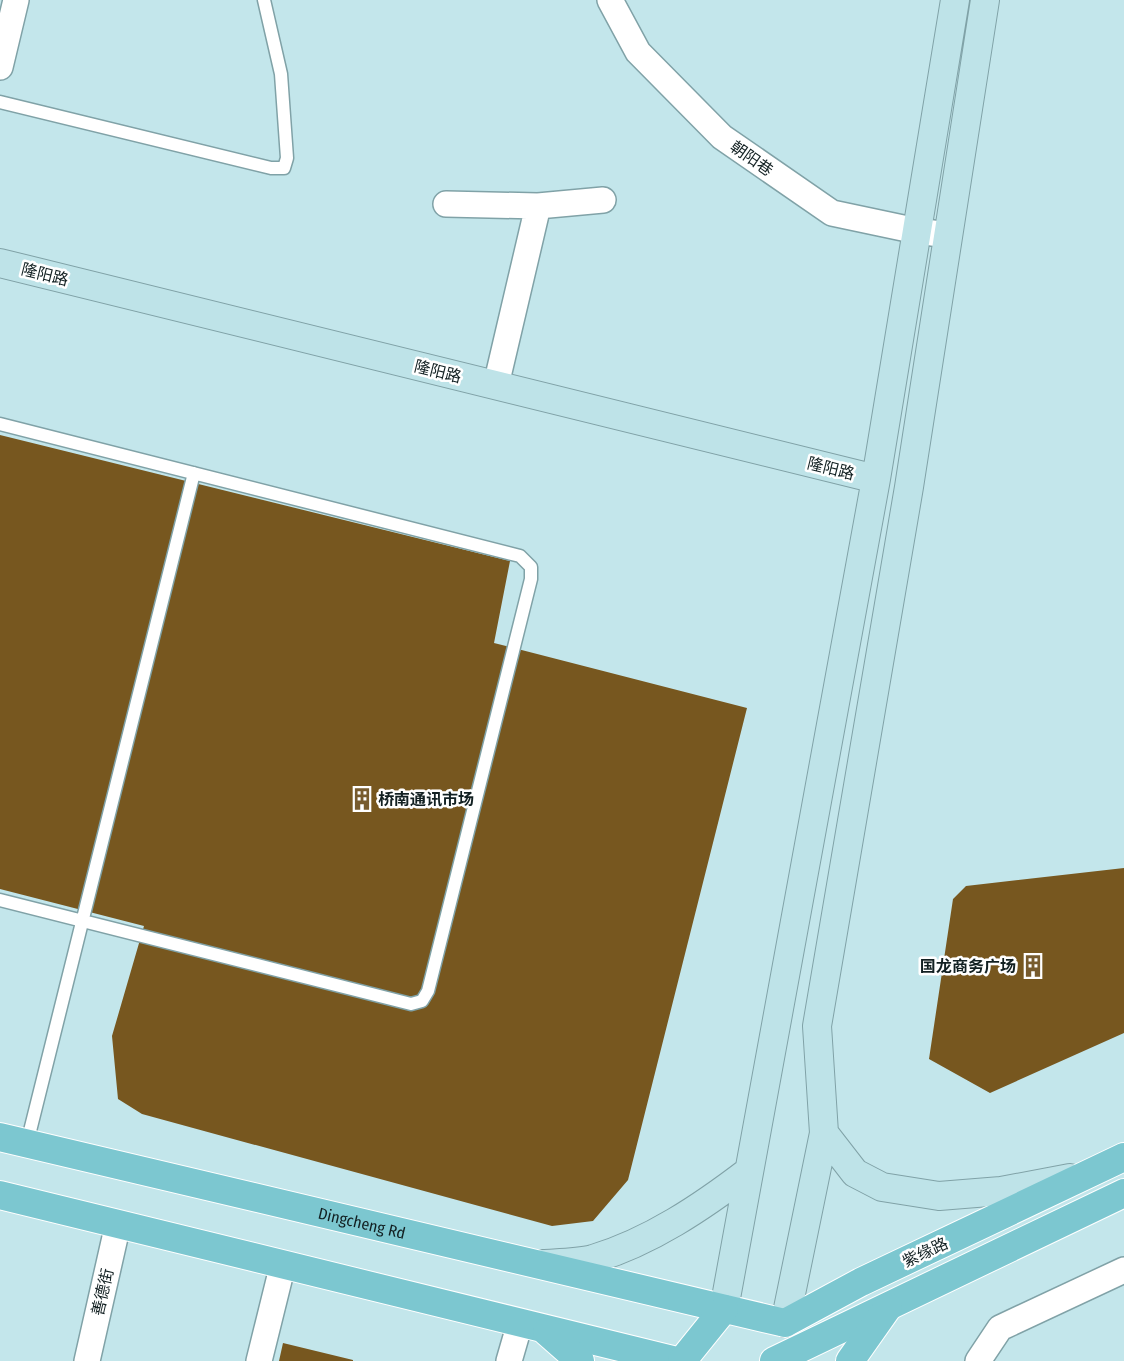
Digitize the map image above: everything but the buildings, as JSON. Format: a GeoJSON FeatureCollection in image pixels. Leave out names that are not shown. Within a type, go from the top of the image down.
{"type":"FeatureCollection","features":[{"type":"Feature","properties":{"kind":"main road"},"geometry":{"type":"LineString","coordinates":[[682,1361],[724,1309],[876,479],[956,0]]}},
{"type":"Feature","properties":{"kind":"main road"},"geometry":{"type":"LineString","coordinates":[[755,1361],[786,1323],[824,1133],[817,1026],[907,496],[985,0]]}},
{"type":"Feature","properties":{"kind":"main road","name":"隆阳路"},"geometry":{"type":"LineString","coordinates":[[0,262],[876,479]]}},
{"type":"Feature","properties":{"kind":"main road"},"geometry":{"type":"LineString","coordinates":[[824,1133],[855,1173],[882,1187],[939,1196],[1001,1191],[1086,1175]]}},
{"type":"Feature","properties":{"kind":"main road","name":"Dingcheng Rd"},"geometry":{"type":"LineString","coordinates":[[0,1137],[724,1309]]}},
{"type":"Feature","properties":{"kind":"main road","name":"紫缘路"},"geometry":{"type":"LineString","coordinates":[[786,1323],[861,1282],[1124,1157]]}},
{"type":"Feature","properties":{"kind":"main road"},"geometry":{"type":"LineString","coordinates":[[537,1265],[591,1260],[629,1246],[678,1221],[718,1195],[749,1171]]}},
{"type":"Feature","properties":{"kind":"main road","name":"紫缘路"},"geometry":{"type":"LineString","coordinates":[[774,1361],[1124,1193]]}},
{"type":"Feature","properties":{"kind":"main road"},"geometry":{"type":"LineString","coordinates":[[0,1195],[677,1361]]}},
{"type":"Feature","properties":{"kind":"main road"},"geometry":{"type":"LineString","coordinates":[[850,1361],[890,1304]]}},
{"type":"Feature","properties":{"kind":"main road"},"geometry":{"type":"LineString","coordinates":[[724,1309],[786,1323]]}},
{"type":"Feature","properties":{"kind":"main road"},"geometry":{"type":"LineString","coordinates":[[531,1325],[580,1361]]}},
{"type":"Feature","properties":{"kind":"street"},"geometry":{"type":"LineString","coordinates":[[0,64],[16,0]]}},
{"type":"Feature","properties":{"kind":"street","name":"朝阳巷"},"geometry":{"type":"LineString","coordinates":[[610,0],[638,52],[722,137],[832,214],[917,231],[948,235]]}},
{"type":"Feature","properties":{"kind":"street"},"geometry":{"type":"LineString","coordinates":[[446,204],[538,206],[603,200]]}},
{"type":"Feature","properties":{"kind":"street"},"geometry":{"type":"LineString","coordinates":[[496,385],[538,206]]}},
{"type":"Feature","properties":{"kind":"street","name":"善德街"},"geometry":{"type":"LineString","coordinates":[[87,1361],[118,1224]]}},
{"type":"Feature","properties":{"kind":"street"},"geometry":{"type":"LineString","coordinates":[[259,1361],[283,1264]]}},
{"type":"Feature","properties":{"kind":"street"},"geometry":{"type":"LineString","coordinates":[[978,1361],[1000,1328],[1124,1270]]}},
{"type":"Feature","properties":{"kind":"street"},"geometry":{"type":"LineString","coordinates":[[509,1361],[531,1325]]}},
{"type":"Feature","properties":{"kind":"lane"},"geometry":{"type":"LineString","coordinates":[[0,102],[271,168],[284,168],[287,158],[281,74],[264,0]]}},
{"type":"Feature","properties":{"kind":"lane"},"geometry":{"type":"LineString","coordinates":[[0,424],[520,556],[531,567],[531,579],[428,991],[422,1001],[411,1004],[0,900]]}},
{"type":"Feature","properties":{"kind":"lane"},"geometry":{"type":"LineString","coordinates":[[28,1144],[194,473]]}},
{"type":"Feature","properties":{"kind":"place","name":"桥南通讯市场"},"geometry":{"type":"Point","coordinates":[362,799]}},
{"type":"Feature","properties":{"kind":"place","name":"国龙商务广场"},"geometry":{"type":"Point","coordinates":[1033,966]}}]}
